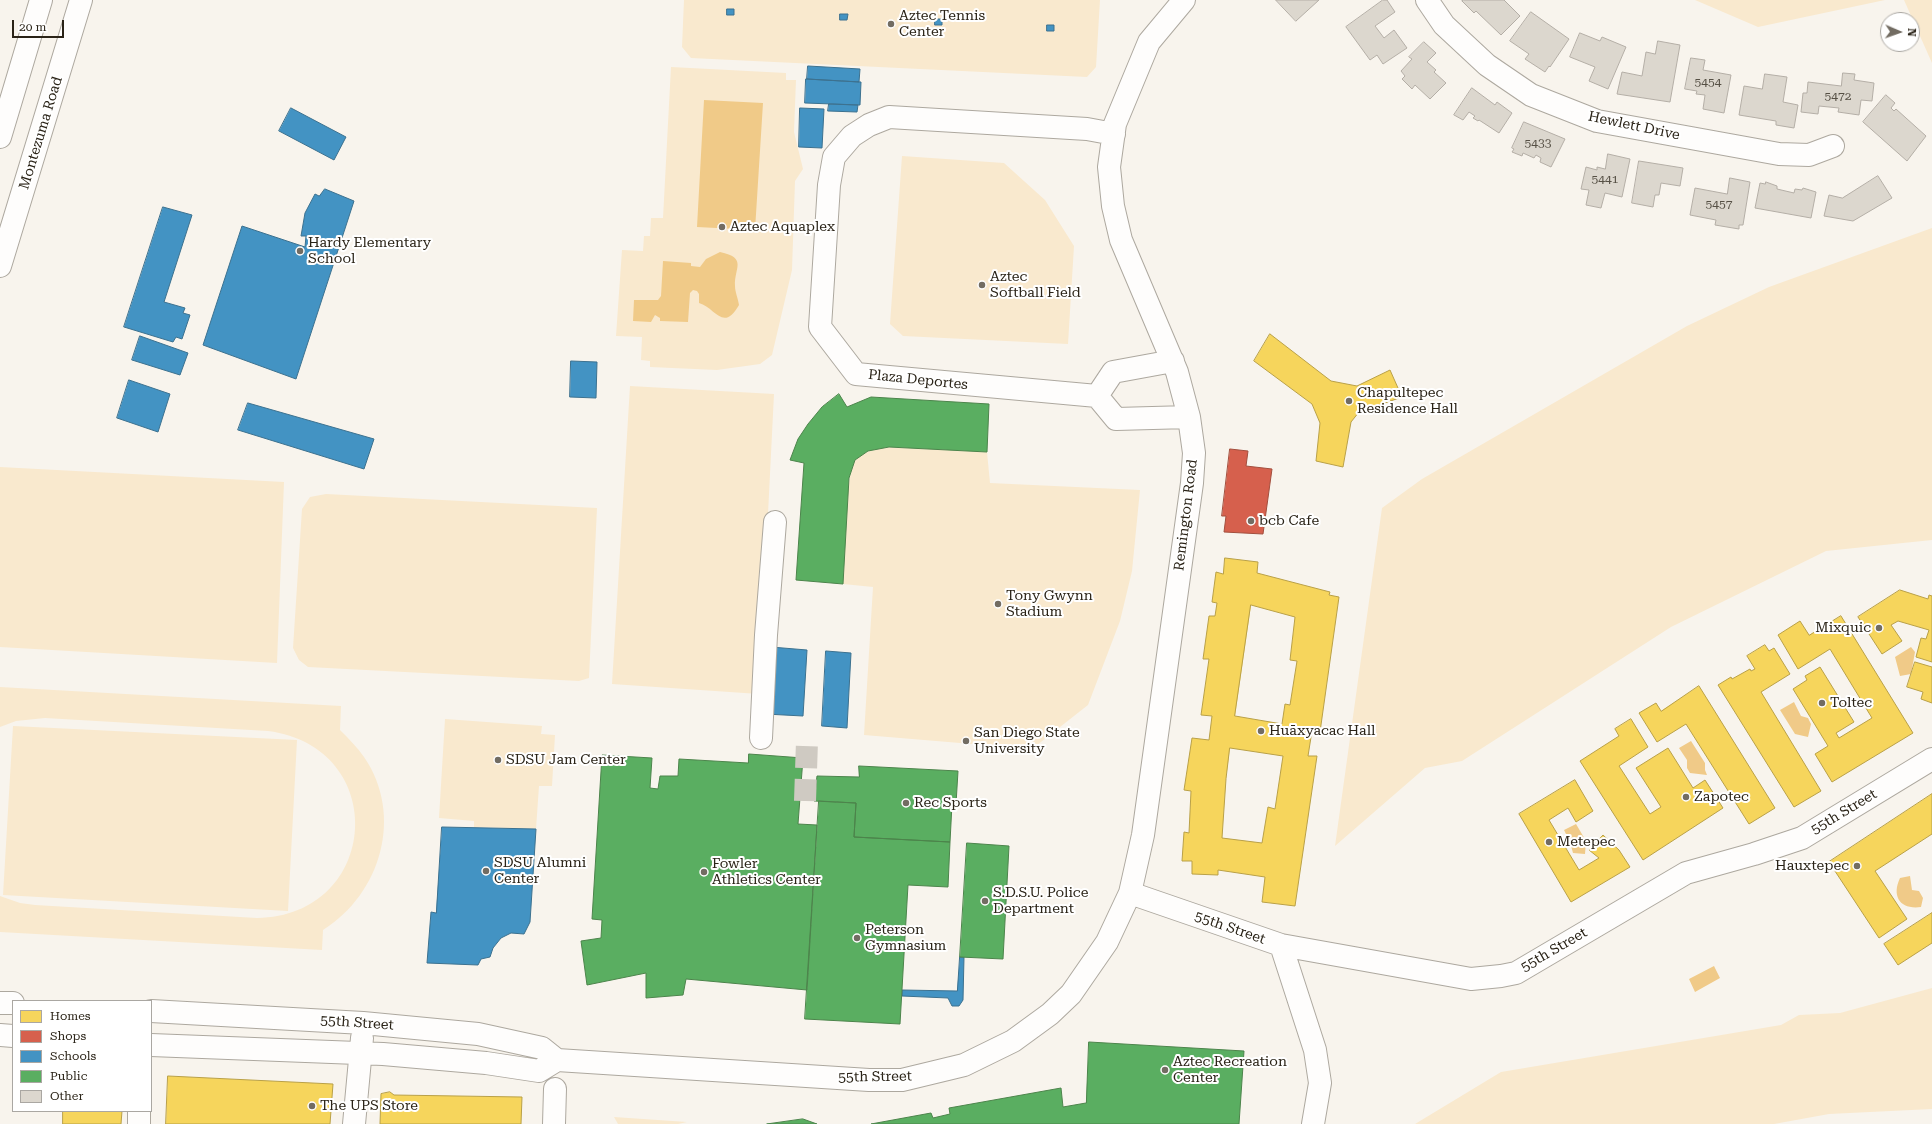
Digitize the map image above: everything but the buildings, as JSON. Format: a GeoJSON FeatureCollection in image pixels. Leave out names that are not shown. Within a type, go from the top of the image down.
{"type":"FeatureCollection","features":[{"type":"Feature","properties":{"kind":"street"},"geometry":{"type":"LineString","coordinates":[[0,137],[41,0]]}},
{"type":"Feature","properties":{"kind":"street","name":"Montezuma Road"},"geometry":{"type":"LineString","coordinates":[[0,266],[5,234],[81,0]]}},
{"type":"Feature","properties":{"kind":"street","name":"Remington Road"},"geometry":{"type":"LineString","coordinates":[[1130,893],[1143,835],[1192,483],[1194,453],[1189,417],[1173,361],[1121,240],[1113,206],[1109,167],[1115,124],[1149,42],[1184,0]]}},
{"type":"Feature","properties":{"kind":"street","name":"Hewlett Drive"},"geometry":{"type":"LineString","coordinates":[[1427,0],[1444,25],[1487,65],[1531,95],[1597,121],[1779,154],[1809,155],[1833,146]]}},
{"type":"Feature","properties":{"kind":"street","name":"Plaza Deportes"},"geometry":{"type":"LineString","coordinates":[[1097,396],[856,374],[820,327],[829,185],[834,157],[852,136],[869,125],[889,117],[1087,130],[1114,134]]}},
{"type":"Feature","properties":{"kind":"street"},"geometry":{"type":"LineString","coordinates":[[1173,361],[1113,372],[1097,396],[1116,419],[1189,417]]}},
{"type":"Feature","properties":{"kind":"street"},"geometry":{"type":"LineString","coordinates":[[761,738],[766,635],[775,522]]}},
{"type":"Feature","properties":{"kind":"street","name":"55th Street"},"geometry":{"type":"LineString","coordinates":[[152,1011],[363,1023],[478,1034],[542,1048],[557,1060],[869,1080],[902,1080],[964,1065],[1013,1041],[1050,1014],[1071,994],[1106,942],[1130,893],[1281,945],[1471,979],[1501,976],[1516,973],[1686,873],[1754,854],[1802,838],[1932,759]]}},
{"type":"Feature","properties":{"kind":"street"},"geometry":{"type":"LineString","coordinates":[[1281,945],[1315,1050],[1320,1083],[1313,1124]]}},
{"type":"Feature","properties":{"kind":"street"},"geometry":{"type":"LineString","coordinates":[[0,1003],[12,1003]]}},
{"type":"Feature","properties":{"kind":"street"},"geometry":{"type":"LineString","coordinates":[[354,1124],[363,1023]]}},
{"type":"Feature","properties":{"kind":"street"},"geometry":{"type":"LineString","coordinates":[[0,1034],[12,1036]]}},
{"type":"Feature","properties":{"kind":"street","name":"55th Street"},"geometry":{"type":"LineString","coordinates":[[152,1045],[360,1053],[486,1062],[539,1071],[557,1060]]}},
{"type":"Feature","properties":{"kind":"street"},"geometry":{"type":"LineString","coordinates":[[554,1124],[556,1089]]}},
{"type":"Feature","properties":{"kind":"street"},"geometry":{"type":"LineString","coordinates":[[139,1112],[139,1124]]}},
{"type":"Feature","properties":{"kind":"shaded area","name":"Aztec Tennis Center"},"geometry":{"type":"Polygon","coordinates":[[[684,0],[1100,0],[1096,67],[1087,77],[691,58],[682,47],[684,0]]]}},
{"type":"Feature","properties":{"kind":"shaded area"},"geometry":{"type":"Polygon","coordinates":[[[1695,0],[1885,0],[1758,27],[1695,0]]]}},
{"type":"Feature","properties":{"kind":"shaded area"},"geometry":{"type":"Polygon","coordinates":[[[1904,0],[1932,0],[1932,63],[1920,36],[1920,12],[1909,12],[1904,0]]]}},
{"type":"Feature","properties":{"kind":"shaded area","name":"Aztec Aquaplex"},"geometry":{"type":"Polygon","coordinates":[[[671,67],[786,73],[786,80],[796,80],[794,132],[803,169],[795,181],[792,270],[772,355],[760,364],[717,370],[650,367],[650,361],[641,360],[642,337],[616,336],[622,250],[643,251],[644,236],[650,236],[651,218],[663,218],[671,67]]]}},
{"type":"Feature","properties":{"kind":"shaded area"},"geometry":{"type":"Polygon","coordinates":[[[704,100],[763,103],[755,230],[697,227],[704,100]]]}},
{"type":"Feature","properties":{"kind":"shaded area","name":"Aztec Softball Field"},"geometry":{"type":"Polygon","coordinates":[[[902,156],[1004,163],[1045,200],[1074,246],[1068,344],[903,336],[890,324],[902,156]]]}},
{"type":"Feature","properties":{"kind":"shaded area"},"geometry":{"type":"Polygon","coordinates":[[[1932,228],[1932,540],[1826,551],[1671,627],[1462,761],[1425,768],[1335,846],[1382,508],[1422,479],[1687,326],[1769,287],[1932,228]]]}},
{"type":"Feature","properties":{"kind":"shaded area"},"geometry":{"type":"Polygon","coordinates":[[[720,252],[734,257],[738,264],[735,280],[735,291],[739,305],[728,317],[724,318],[719,316],[705,305],[699,303],[699,294],[697,291],[693,290],[690,293],[688,322],[660,321],[660,318],[655,315],[651,322],[633,321],[634,300],[658,300],[661,296],[663,261],[691,263],[691,266],[700,267],[706,259],[720,252]]]}},
{"type":"Feature","properties":{"kind":"shaded area"},"geometry":{"type":"Polygon","coordinates":[[[630,386],[774,394],[759,694],[612,684],[630,386]]]}},
{"type":"Feature","properties":{"kind":"shaded area","name":"Tony Gwynn Stadium"},"geometry":{"type":"Polygon","coordinates":[[[889,447],[987,452],[990,483],[1140,490],[1132,571],[1120,621],[1088,705],[1032,749],[864,735],[873,587],[843,584],[847,500],[852,469],[858,457],[875,449],[889,447]]]}},
{"type":"Feature","properties":{"kind":"shaded area"},"geometry":{"type":"Polygon","coordinates":[[[0,467],[284,482],[277,663],[0,647],[0,467]]]}},
{"type":"Feature","properties":{"kind":"shaded area"},"geometry":{"type":"Polygon","coordinates":[[[326,494],[597,508],[589,678],[579,681],[308,667],[299,660],[293,648],[302,509],[310,497],[326,494]]]}},
{"type":"Feature","properties":{"kind":"shaded area"},"geometry":{"type":"Polygon","coordinates":[[[1911,647],[1915,652],[1911,674],[1900,676],[1895,657],[1911,647]]]}},
{"type":"Feature","properties":{"kind":"shaded area"},"geometry":{"type":"Polygon","coordinates":[[[0,687],[341,706],[340,730],[356,746],[364,757],[376,780],[383,803],[384,828],[380,852],[372,875],[360,896],[343,915],[323,930],[322,950],[0,932],[0,896],[20,903],[35,905],[257,918],[298,910],[328,890],[347,862],[355,830],[351,797],[336,767],[308,744],[268,731],[45,718],[16,721],[0,727],[0,687]]]}},
{"type":"Feature","properties":{"kind":"shaded area"},"geometry":{"type":"Polygon","coordinates":[[[1794,702],[1801,716],[1808,718],[1811,724],[1808,737],[1795,734],[1780,710],[1794,702]]]}},
{"type":"Feature","properties":{"kind":"shaded area","name":"SDSU Jam Center"},"geometry":{"type":"Polygon","coordinates":[[[445,719],[542,726],[541,734],[555,735],[552,786],[539,786],[536,829],[474,827],[474,821],[439,818],[445,719]]]}},
{"type":"Feature","properties":{"kind":"shaded area"},"geometry":{"type":"Polygon","coordinates":[[[13,726],[297,740],[288,911],[3,895],[13,726]]]}},
{"type":"Feature","properties":{"kind":"shaded area"},"geometry":{"type":"Polygon","coordinates":[[[1691,741],[1705,763],[1707,775],[1690,773],[1687,768],[1687,760],[1679,748],[1691,741]]]}},
{"type":"Feature","properties":{"kind":"shaded area"},"geometry":{"type":"Polygon","coordinates":[[[1576,824],[1586,841],[1585,854],[1573,853],[1570,842],[1564,830],[1576,824]]]}},
{"type":"Feature","properties":{"kind":"shaded area"},"geometry":{"type":"Polygon","coordinates":[[[1910,876],[1912,890],[1919,891],[1923,898],[1921,907],[1903,904],[1897,896],[1897,885],[1900,878],[1910,876]]]}},
{"type":"Feature","properties":{"kind":"shaded area"},"geometry":{"type":"Polygon","coordinates":[[[1714,966],[1720,978],[1695,992],[1689,979],[1714,966]]]}},
{"type":"Feature","properties":{"kind":"shaded area"},"geometry":{"type":"Polygon","coordinates":[[[1932,988],[1932,1109],[1829,1114],[1774,1124],[1415,1124],[1501,1072],[1781,1025],[1799,1015],[1840,1013],[1932,988]]]}},
{"type":"Feature","properties":{"kind":"shaded area"},"geometry":{"type":"Polygon","coordinates":[[[614,1117],[687,1122],[678,1124],[618,1124],[614,1117]]]}},
{"type":"Feature","properties":{"kind":"tunnel"},"geometry":{"type":"LineString","coordinates":[[805,801],[807,741]]}},
{"type":"Feature","properties":{"kind":"place","name":"Aztec Tennis Center"},"geometry":{"type":"Point","coordinates":[891,24]}},
{"type":"Feature","properties":{"kind":"place","name":"Aztec Aquaplex"},"geometry":{"type":"Point","coordinates":[722,227]}},
{"type":"Feature","properties":{"kind":"place","name":"Hardy Elementary School"},"geometry":{"type":"Point","coordinates":[300,251]}},
{"type":"Feature","properties":{"kind":"place","name":"Aztec Softball Field"},"geometry":{"type":"Point","coordinates":[982,285]}},
{"type":"Feature","properties":{"kind":"place","name":"Chapultepec Residence Hall"},"geometry":{"type":"Point","coordinates":[1349,401]}},
{"type":"Feature","properties":{"kind":"place","name":"bcb Cafe"},"geometry":{"type":"Point","coordinates":[1251,521]}},
{"type":"Feature","properties":{"kind":"place","name":"Tony Gwynn Stadium"},"geometry":{"type":"Point","coordinates":[998,604]}},
{"type":"Feature","properties":{"kind":"place","name":"Mixquic"},"geometry":{"type":"Point","coordinates":[1879,628]}},
{"type":"Feature","properties":{"kind":"place","name":"Toltec"},"geometry":{"type":"Point","coordinates":[1822,703]}},
{"type":"Feature","properties":{"kind":"place","name":"Huāxyacac Hall"},"geometry":{"type":"Point","coordinates":[1261,731]}},
{"type":"Feature","properties":{"kind":"place","name":"San Diego State University"},"geometry":{"type":"Point","coordinates":[966,741]}},
{"type":"Feature","properties":{"kind":"place","name":"SDSU Jam Center"},"geometry":{"type":"Point","coordinates":[498,760]}},
{"type":"Feature","properties":{"kind":"place","name":"Zapotec"},"geometry":{"type":"Point","coordinates":[1686,797]}},
{"type":"Feature","properties":{"kind":"place","name":"Rec Sports"},"geometry":{"type":"Point","coordinates":[906,803]}},
{"type":"Feature","properties":{"kind":"place","name":"Metepec"},"geometry":{"type":"Point","coordinates":[1549,842]}},
{"type":"Feature","properties":{"kind":"place","name":"Hauxtepec"},"geometry":{"type":"Point","coordinates":[1857,866]}},
{"type":"Feature","properties":{"kind":"place","name":"SDSU Alumni Center"},"geometry":{"type":"Point","coordinates":[486,871]}},
{"type":"Feature","properties":{"kind":"place","name":"Fowler Athletics Center"},"geometry":{"type":"Point","coordinates":[704,872]}},
{"type":"Feature","properties":{"kind":"place","name":"S.D.S.U. Police Department"},"geometry":{"type":"Point","coordinates":[985,901]}},
{"type":"Feature","properties":{"kind":"place","name":"Peterson Gymnasium"},"geometry":{"type":"Point","coordinates":[857,938]}},
{"type":"Feature","properties":{"kind":"place","name":"Aztec Recreation Center"},"geometry":{"type":"Point","coordinates":[1165,1070]}},
{"type":"Feature","properties":{"kind":"place","name":"The UPS Store"},"geometry":{"type":"Point","coordinates":[312,1106]}}]}
